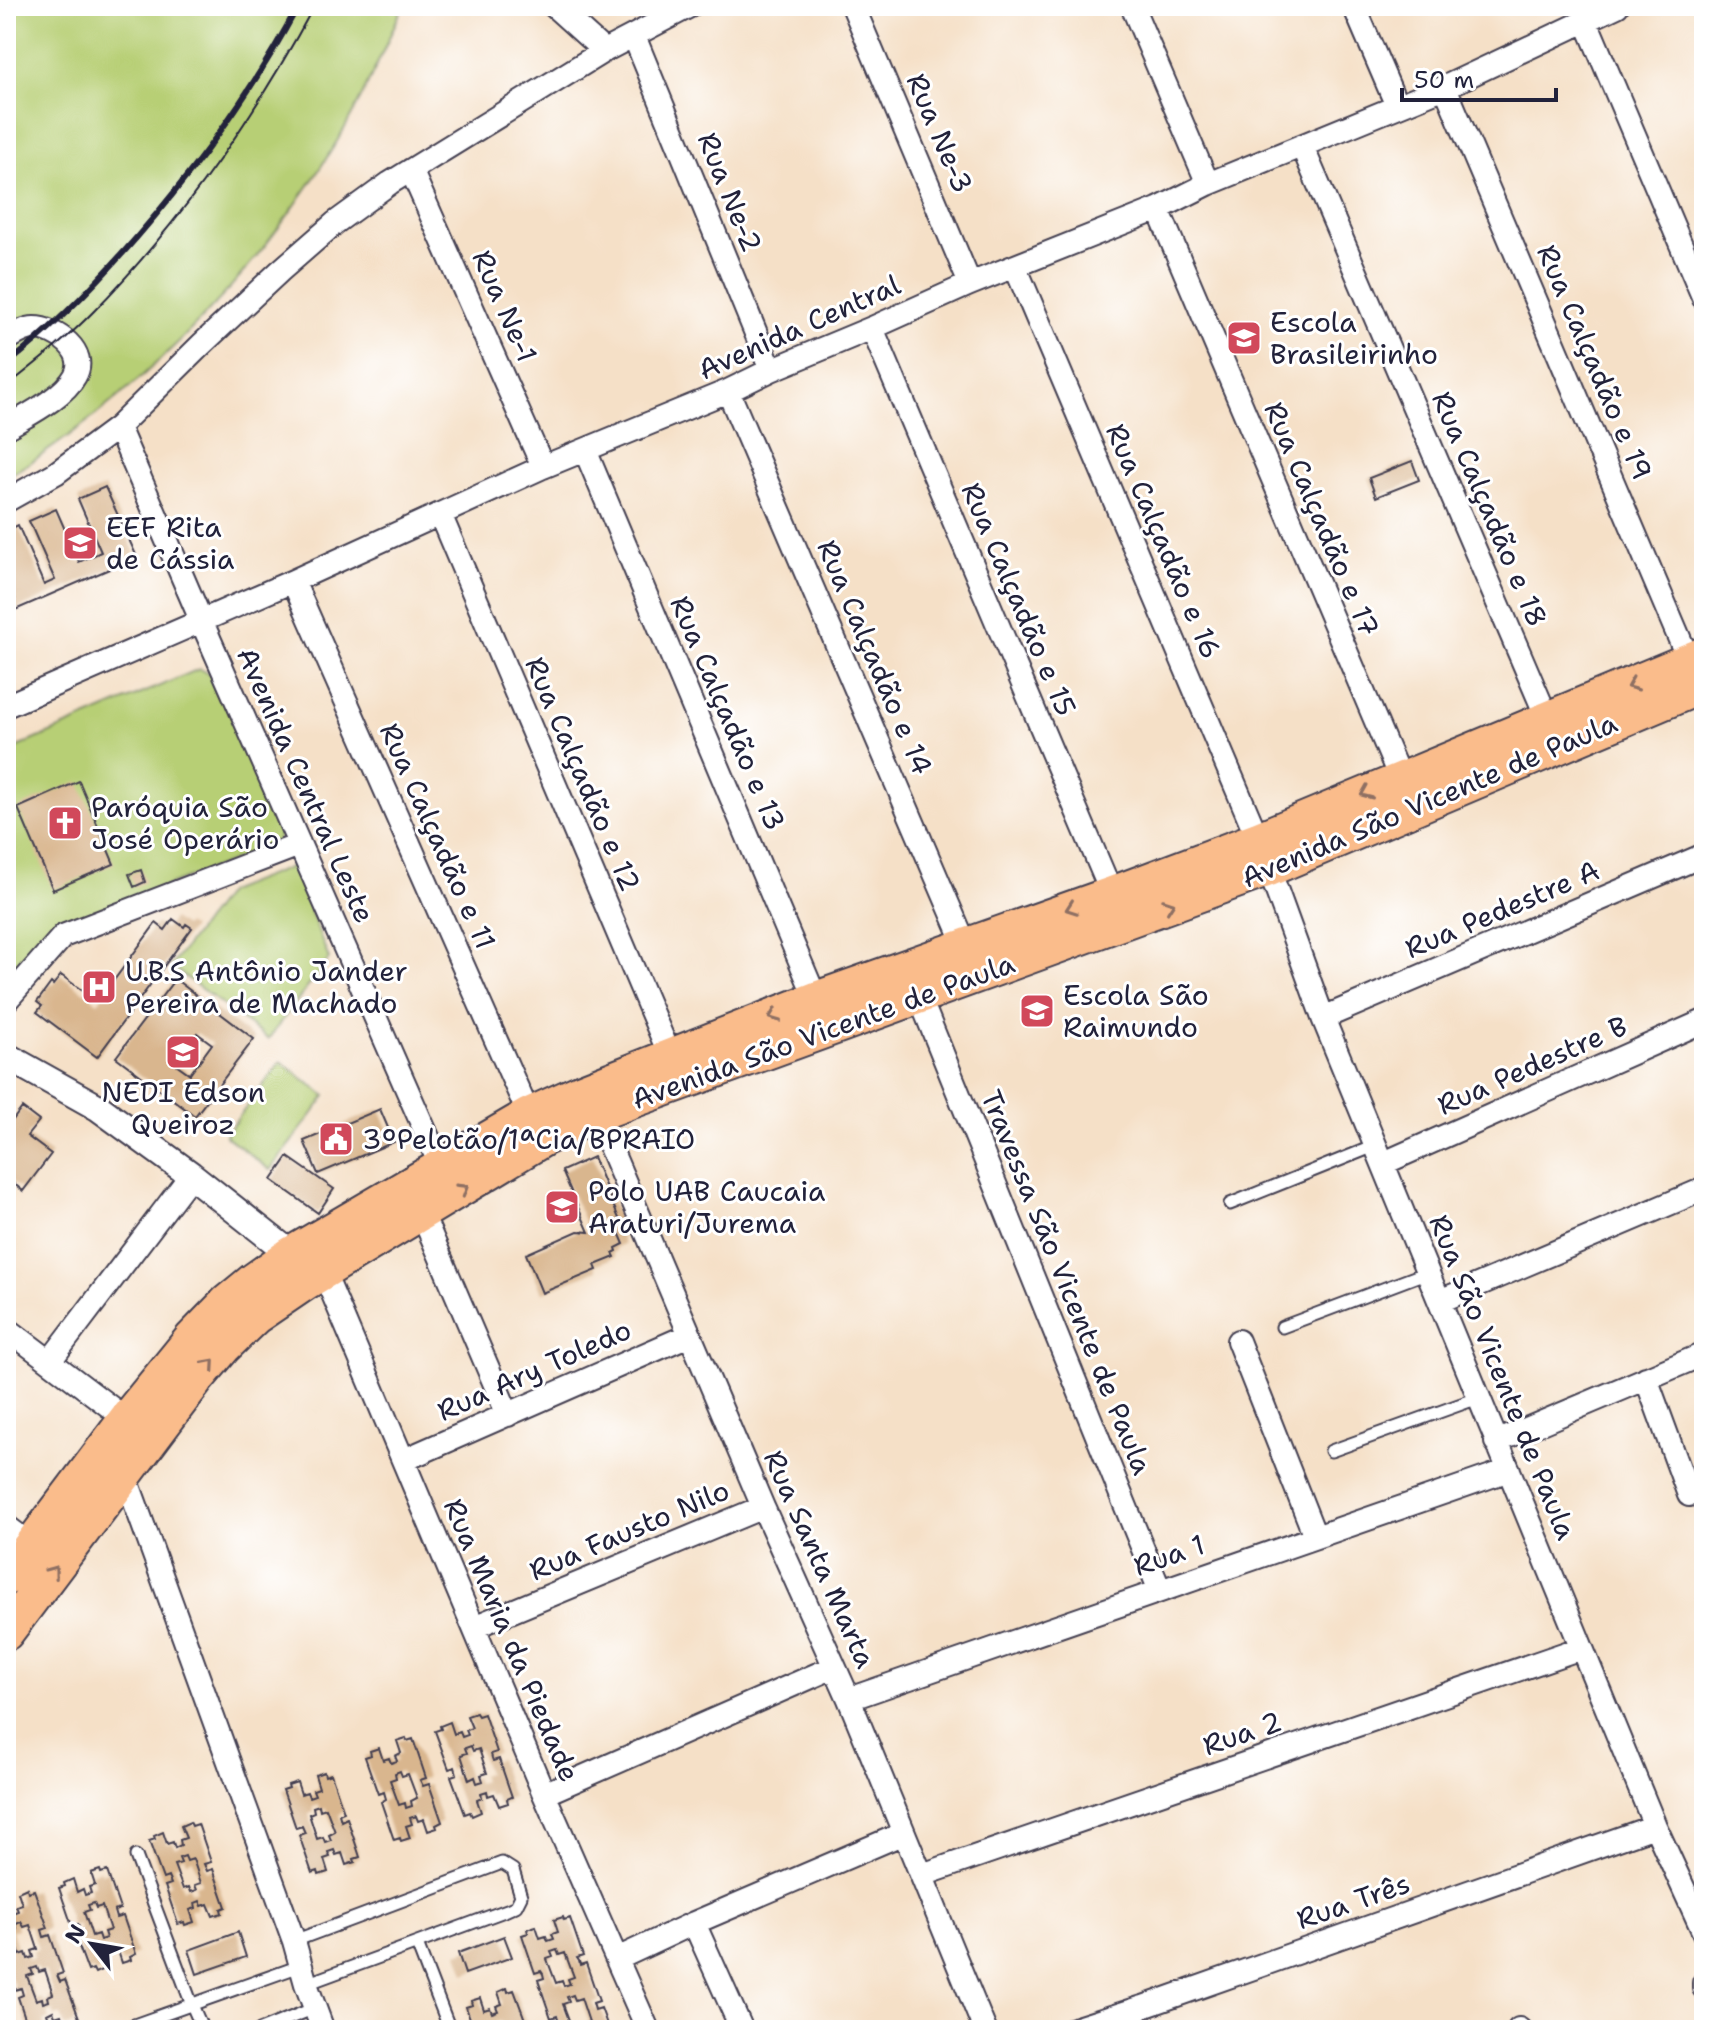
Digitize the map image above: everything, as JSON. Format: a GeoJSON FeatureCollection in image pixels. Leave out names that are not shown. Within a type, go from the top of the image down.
{"type":"FeatureCollection","features":[{"type":"Feature","properties":{"kind":"main road","name":"Avenida São Vicente de Paula"},"geometry":{"type":"LineString","coordinates":[[6,1578],[18,1536],[126,1419],[192,1338],[254,1280],[307,1270],[422,1214],[545,1138],[596,1114],[919,996],[1406,793],[1437,766],[1548,720],[1699,667]]}},
{"type":"Feature","properties":{"kind":"main road","name":"Avenida São Vicente de Paula"},"geometry":{"type":"LineString","coordinates":[[1406,793],[1434,801],[1699,667]]}},
{"type":"Feature","properties":{"kind":"main road","name":"Avenida São Vicente de Paula"},"geometry":{"type":"LineString","coordinates":[[6,1633],[224,1347],[307,1270],[441,1167],[529,1115],[582,1091],[816,999],[1112,894],[1264,854]]}},
{"type":"Feature","properties":{"kind":"street"},"geometry":{"type":"LineString","coordinates":[[554,6],[604,51]]}},
{"type":"Feature","properties":{"kind":"street"},"geometry":{"type":"LineString","coordinates":[[6,501],[56,473],[118,427],[280,271],[335,223],[390,183],[604,51],[690,6]]}},
{"type":"Feature","properties":{"kind":"street","name":"Rua Ne-3"},"geometry":{"type":"LineString","coordinates":[[853,6],[970,284]]}},
{"type":"Feature","properties":{"kind":"street"},"geometry":{"type":"LineString","coordinates":[[1132,6],[1208,184]]}},
{"type":"Feature","properties":{"kind":"street"},"geometry":{"type":"LineString","coordinates":[[1354,6],[1397,106]]}},
{"type":"Feature","properties":{"kind":"street","name":"Avenida Central"},"geometry":{"type":"LineString","coordinates":[[6,706],[293,581],[543,467],[728,391],[970,284],[1158,209],[1208,184],[1445,87],[1617,6]]}},
{"type":"Feature","properties":{"kind":"street"},"geometry":{"type":"LineString","coordinates":[[1586,21],[1704,299]]}},
{"type":"Feature","properties":{"kind":"street","name":"Rua Ne-2"},"geometry":{"type":"LineString","coordinates":[[634,36],[771,370]]}},
{"type":"Feature","properties":{"kind":"street","name":"Rua Calçadão e 19"},"geometry":{"type":"LineString","coordinates":[[1445,87],[1699,667]]}},
{"type":"Feature","properties":{"kind":"street","name":"Rua Calçadão e 18"},"geometry":{"type":"LineString","coordinates":[[1302,146],[1548,720]]}},
{"type":"Feature","properties":{"kind":"street","name":"Rua Ne-1"},"geometry":{"type":"LineString","coordinates":[[411,170],[543,467]]}},
{"type":"Feature","properties":{"kind":"street","name":"Rua Calçadão e 17"},"geometry":{"type":"LineString","coordinates":[[1158,209],[1406,793]]}},
{"type":"Feature","properties":{"kind":"street","name":"Rua Calçadão e 16"},"geometry":{"type":"LineString","coordinates":[[1015,266],[1264,854]]}},
{"type":"Feature","properties":{"kind":"street"},"geometry":{"type":"LineString","coordinates":[[6,340],[25,330],[38,328],[47,331],[76,351],[79,367],[62,390],[6,428]]}},
{"type":"Feature","properties":{"kind":"street","name":"Rua Calçadão e 15"},"geometry":{"type":"LineString","coordinates":[[872,328],[1112,894]]}},
{"type":"Feature","properties":{"kind":"street","name":"Rua Calçadão e 14"},"geometry":{"type":"LineString","coordinates":[[728,391],[966,946]]}},
{"type":"Feature","properties":{"kind":"street","name":"Avenida Central Leste"},"geometry":{"type":"LineString","coordinates":[[118,427],[441,1167]]}},
{"type":"Feature","properties":{"kind":"street","name":"Rua Calçadão e 13"},"geometry":{"type":"LineString","coordinates":[[585,450],[816,999]]}},
{"type":"Feature","properties":{"kind":"street","name":"Rua Calçadão e 12"},"geometry":{"type":"LineString","coordinates":[[440,514],[671,1058]]}},
{"type":"Feature","properties":{"kind":"street","name":"Rua Calçadão e 11"},"geometry":{"type":"LineString","coordinates":[[293,581],[529,1115]]}},
{"type":"Feature","properties":{"kind":"street"},"geometry":{"type":"LineString","coordinates":[[6,1001],[63,936],[299,845]]}},
{"type":"Feature","properties":{"kind":"street","name":"Rua São Vicente de Paula"},"geometry":{"type":"LineString","coordinates":[[1264,854],[1323,1018],[1655,1826],[1704,1933]]}},
{"type":"Feature","properties":{"kind":"street","name":"Rua Pedestre A"},"geometry":{"type":"LineString","coordinates":[[1323,1018],[1704,855]]}},
{"type":"Feature","properties":{"kind":"street","name":"Travessa São Vicente de Paula"},"geometry":{"type":"LineString","coordinates":[[919,996],[1160,1591]]}},
{"type":"Feature","properties":{"kind":"street","name":"Rua Pedestre B"},"geometry":{"type":"LineString","coordinates":[[1380,1154],[1704,1021]]}},
{"type":"Feature","properties":{"kind":"street"},"geometry":{"type":"LineString","coordinates":[[6,1056],[99,1108],[191,1175],[307,1270]]}},
{"type":"Feature","properties":{"kind":"street","name":"Rua Santa Marta"},"geometry":{"type":"LineString","coordinates":[[596,1114],[763,1507],[849,1699],[985,2030]]}},
{"type":"Feature","properties":{"kind":"street"},"geometry":{"type":"LineString","coordinates":[[50,1361],[191,1175]]}},
{"type":"Feature","properties":{"kind":"street"},"geometry":{"type":"LineString","coordinates":[[1440,1301],[1704,1189]]}},
{"type":"Feature","properties":{"kind":"street"},"geometry":{"type":"LineString","coordinates":[[422,1214],[508,1415]]}},
{"type":"Feature","properties":{"kind":"street","name":"Rua Maria da Piedade"},"geometry":{"type":"LineString","coordinates":[[307,1270],[404,1460],[544,1794],[648,2030]]}},
{"type":"Feature","properties":{"kind":"street"},"geometry":{"type":"LineString","coordinates":[[6,1328],[126,1419]]}},
{"type":"Feature","properties":{"kind":"street","name":"Rua Ary Toledo"},"geometry":{"type":"LineString","coordinates":[[404,1460],[689,1335]]}},
{"type":"Feature","properties":{"kind":"street"},"geometry":{"type":"LineString","coordinates":[[1238,1341],[1315,1536]]}},
{"type":"Feature","properties":{"kind":"street"},"geometry":{"type":"LineString","coordinates":[[1496,1442],[1704,1354]]}},
{"type":"Feature","properties":{"kind":"street"},"geometry":{"type":"LineString","coordinates":[[1646,1378],[1689,1495]]}},
{"type":"Feature","properties":{"kind":"street","name":"Rua 1"},"geometry":{"type":"LineString","coordinates":[[849,1699],[1509,1470]]}},
{"type":"Feature","properties":{"kind":"street"},"geometry":{"type":"LineString","coordinates":[[125,1475],[294,1941],[323,2030]]}},
{"type":"Feature","properties":{"kind":"street","name":"Rua Fausto Nilo"},"geometry":{"type":"LineString","coordinates":[[474,1627],[763,1507]]}},
{"type":"Feature","properties":{"kind":"street","name":"Rua 2"},"geometry":{"type":"LineString","coordinates":[[922,1875],[1581,1648]]}},
{"type":"Feature","properties":{"kind":"street"},"geometry":{"type":"LineString","coordinates":[[544,1794],[834,1667]]}},
{"type":"Feature","properties":{"kind":"street","name":"Rua Três"},"geometry":{"type":"LineString","coordinates":[[1071,2030],[1655,1826]]}},
{"type":"Feature","properties":{"kind":"street"},"geometry":{"type":"LineString","coordinates":[[617,1959],[904,1833]]}},
{"type":"Feature","properties":{"kind":"street"},"geometry":{"type":"LineString","coordinates":[[694,1923],[742,2030]]}},
{"type":"Feature","properties":{"kind":"lane"},"geometry":{"type":"LineString","coordinates":[[1230,1204],[1380,1154]]}},
{"type":"Feature","properties":{"kind":"lane"},"geometry":{"type":"LineString","coordinates":[[1282,1327],[1428,1272]]}},
{"type":"Feature","properties":{"kind":"lane"},"geometry":{"type":"LineString","coordinates":[[1331,1451],[1478,1398]]}},
{"type":"Feature","properties":{"kind":"lane"},"geometry":{"type":"LineString","coordinates":[[136,1856],[203,2030]]}},
{"type":"Feature","properties":{"kind":"lane"},"geometry":{"type":"LineString","coordinates":[[120,2030],[192,2005],[417,1944],[516,1906],[521,1896],[513,1870],[502,1863],[294,1941]]}},
{"type":"Feature","properties":{"kind":"lane"},"geometry":{"type":"LineString","coordinates":[[417,1944],[450,2030]]}},
{"type":"Feature","properties":{"kind":"lane"},"geometry":{"type":"LineString","coordinates":[[260,2030],[315,2008]]}},
{"type":"Feature","properties":{"kind":"green space"},"geometry":{"type":"Polygon","coordinates":[[[6,6],[403,6],[336,143],[265,246],[211,309],[151,368],[64,439],[6,477],[6,6]]]}},
{"type":"Feature","properties":{"kind":"green space"},"geometry":{"type":"Polygon","coordinates":[[[199,669],[215,676],[283,828],[276,844],[52,930],[6,984],[6,752],[199,669]]]}},
{"type":"Feature","properties":{"kind":"green space"},"geometry":{"type":"Polygon","coordinates":[[[293,866],[329,959],[268,1039],[171,966],[227,892],[293,866]]]}},
{"type":"Feature","properties":{"kind":"green space"},"geometry":{"type":"Polygon","coordinates":[[[281,1062],[326,1096],[270,1170],[225,1135],[281,1062]]]}},
{"type":"Feature","properties":{"kind":"building"},"geometry":{"type":"Polygon","coordinates":[[[1412,461],[1419,480],[1376,497],[1369,478],[1412,461]]]}},
{"type":"Feature","properties":{"kind":"building","name":"EEF Rita de Cássia"},"geometry":{"type":"Polygon","coordinates":[[[105,487],[137,557],[6,614],[6,602],[15,598],[6,577],[6,531],[18,525],[44,585],[55,580],[29,521],[56,509],[79,562],[101,552],[78,499],[105,487]]]}},
{"type":"Feature","properties":{"kind":"building"},"geometry":{"type":"Polygon","coordinates":[[[79,781],[114,864],[53,890],[18,808],[79,781]]]}},
{"type":"Feature","properties":{"kind":"building"},"geometry":{"type":"Polygon","coordinates":[[[141,870],[145,882],[134,887],[129,874],[141,870]]]}},
{"type":"Feature","properties":{"kind":"building"},"geometry":{"type":"Polygon","coordinates":[[[173,919],[184,927],[186,924],[192,928],[97,1057],[37,1012],[42,1006],[37,1002],[61,975],[98,1002],[156,923],[165,930],[173,919]]]}},
{"type":"Feature","properties":{"kind":"building","name":"NEDI Edson Queiroz"},"geometry":{"type":"Polygon","coordinates":[[[175,979],[254,1039],[195,1116],[116,1057],[175,979]],[[197,1033],[176,1064],[190,1074],[212,1044],[197,1033]]]}},
{"type":"Feature","properties":{"kind":"building"},"geometry":{"type":"Polygon","coordinates":[[[22,1108],[39,1121],[27,1136],[51,1154],[23,1191],[6,1177],[6,1160],[9,1157],[6,1154],[6,1129],[22,1108]]]}},
{"type":"Feature","properties":{"kind":"building"},"geometry":{"type":"Polygon","coordinates":[[[380,1109],[394,1142],[318,1174],[304,1141],[380,1109]]]}},
{"type":"Feature","properties":{"kind":"building"},"geometry":{"type":"Polygon","coordinates":[[[288,1157],[334,1189],[318,1213],[272,1180],[288,1157]]]}},
{"type":"Feature","properties":{"kind":"building"},"geometry":{"type":"Polygon","coordinates":[[[593,1157],[620,1221],[615,1223],[624,1244],[616,1248],[617,1251],[613,1253],[615,1257],[595,1265],[597,1270],[542,1293],[526,1254],[578,1231],[589,1232],[562,1171],[593,1157]]]}},
{"type":"Feature","properties":{"kind":"building"},"geometry":{"type":"Polygon","coordinates":[[[484,1714],[497,1752],[491,1754],[493,1761],[499,1759],[512,1797],[507,1799],[508,1803],[499,1806],[494,1794],[488,1796],[487,1791],[481,1793],[482,1798],[477,1800],[481,1812],[472,1816],[470,1812],[465,1814],[451,1776],[457,1774],[455,1767],[449,1769],[435,1731],[450,1722],[454,1734],[460,1732],[462,1737],[468,1735],[466,1730],[472,1728],[467,1716],[484,1714]],[[471,1746],[465,1748],[467,1753],[461,1755],[469,1780],[475,1777],[477,1783],[483,1781],[481,1775],[487,1773],[479,1749],[473,1751],[471,1746]]]}},
{"type":"Feature","properties":{"kind":"building"},"geometry":{"type":"Polygon","coordinates":[[[413,1739],[426,1778],[420,1780],[423,1786],[429,1784],[442,1822],[428,1831],[424,1819],[418,1821],[416,1816],[410,1818],[412,1824],[406,1826],[410,1838],[401,1841],[400,1838],[394,1840],[381,1802],[386,1799],[384,1792],[378,1794],[365,1757],[379,1748],[383,1760],[389,1758],[391,1763],[397,1761],[395,1756],[401,1753],[397,1741],[413,1739]],[[400,1771],[395,1773],[396,1778],[390,1780],[399,1805],[405,1803],[406,1808],[412,1806],[411,1801],[417,1798],[408,1774],[402,1776],[400,1771]]]}},
{"type":"Feature","properties":{"kind":"building"},"geometry":{"type":"Polygon","coordinates":[[[324,1772],[325,1776],[331,1774],[344,1812],[339,1814],[341,1821],[347,1818],[360,1857],[346,1865],[342,1853],[336,1855],[334,1850],[328,1852],[330,1857],[324,1859],[328,1872],[319,1875],[318,1871],[312,1873],[299,1835],[305,1833],[302,1826],[296,1828],[283,1790],[297,1782],[301,1794],[307,1792],[309,1797],[315,1795],[313,1790],[319,1788],[315,1775],[324,1772]],[[319,1805],[313,1807],[314,1812],[309,1814],[317,1839],[323,1837],[325,1842],[331,1840],[329,1835],[335,1832],[326,1808],[320,1810],[319,1805]]]}},
{"type":"Feature","properties":{"kind":"building"},"geometry":{"type":"Polygon","coordinates":[[[190,1822],[192,1826],[198,1824],[211,1862],[204,1864],[207,1871],[213,1869],[226,1907],[221,1909],[222,1913],[213,1916],[208,1904],[202,1906],[200,1901],[195,1903],[196,1908],[190,1910],[194,1922],[185,1925],[184,1922],[178,1924],[165,1886],[171,1884],[168,1877],[163,1879],[149,1841],[163,1832],[167,1844],[173,1842],[175,1848],[181,1845],[180,1840],[186,1838],[181,1826],[190,1822]],[[185,1856],[179,1858],[181,1863],[174,1865],[183,1889],[189,1887],[191,1892],[197,1890],[195,1885],[201,1883],[193,1859],[187,1861],[185,1856]]]}},
{"type":"Feature","properties":{"kind":"building"},"geometry":{"type":"Polygon","coordinates":[[[107,1871],[120,1909],[114,1911],[116,1918],[123,1916],[136,1954],[122,1963],[118,1951],[112,1953],[110,1948],[104,1950],[106,1955],[100,1957],[104,1969],[95,1973],[93,1969],[88,1971],[74,1933],[80,1931],[78,1924],[72,1926],[59,1888],[73,1879],[77,1892],[83,1889],[85,1895],[91,1893],[89,1887],[95,1885],[91,1873],[107,1871]],[[94,1903],[88,1905],[90,1910],[84,1912],[92,1936],[98,1934],[100,1940],[106,1938],[104,1932],[110,1930],[102,1906],[96,1908],[94,1903]]]}},
{"type":"Feature","properties":{"kind":"building"},"geometry":{"type":"Polygon","coordinates":[[[27,1888],[28,1892],[34,1890],[48,1928],[42,1930],[44,1937],[50,1935],[63,1973],[57,1975],[60,1982],[65,1980],[79,2018],[73,2020],[74,2024],[65,2027],[61,2015],[55,2017],[53,2011],[47,2014],[49,2019],[43,2021],[46,2030],[29,2030],[18,1997],[23,1995],[21,1988],[15,1990],[6,1963],[6,1910],[10,1908],[12,1913],[18,1911],[16,1906],[22,1904],[18,1892],[27,1888]],[[21,1922],[12,1931],[20,1955],[26,1953],[28,1959],[34,1957],[32,1951],[38,1949],[30,1925],[24,1927],[21,1922]],[[37,1967],[31,1969],[33,1974],[27,1976],[36,2000],[42,1998],[43,2003],[49,2001],[48,1996],[53,1994],[45,1970],[39,1972],[37,1967]]]}},
{"type":"Feature","properties":{"kind":"building"},"geometry":{"type":"Polygon","coordinates":[[[570,1918],[583,1956],[577,1958],[580,1965],[586,1963],[599,2001],[593,2003],[595,2010],[601,2008],[609,2030],[586,2030],[583,2024],[589,2022],[581,1998],[575,2000],[573,1995],[567,1997],[569,2002],[563,2004],[572,2028],[578,2026],[579,2030],[555,2030],[553,2025],[559,2023],[557,2016],[551,2018],[538,1980],[544,1978],[543,1974],[541,1971],[535,1973],[522,1935],[536,1926],[540,1938],[546,1936],[548,1941],[554,1939],[552,1934],[558,1932],[554,1920],[570,1918]],[[557,1950],[551,1952],[553,1957],[547,1959],[556,1983],[562,1981],[564,1986],[570,1984],[568,1979],[574,1977],[565,1953],[559,1955],[557,1950]]]}},
{"type":"Feature","properties":{"kind":"building"},"geometry":{"type":"Polygon","coordinates":[[[238,1932],[246,1957],[197,1974],[189,1950],[238,1932]]]}},
{"type":"Feature","properties":{"kind":"building"},"geometry":{"type":"Polygon","coordinates":[[[504,1936],[512,1957],[465,1974],[458,1953],[504,1936]]]}},
{"type":"Feature","properties":{"kind":"building"},"geometry":{"type":"Polygon","coordinates":[[[507,1988],[508,1992],[514,1990],[528,2028],[511,2030],[509,2024],[503,2026],[501,2021],[495,2023],[497,2029],[494,2030],[474,2030],[466,2007],[480,1998],[484,2010],[490,2008],[492,2013],[498,2011],[496,2006],[502,2004],[498,1992],[507,1988]]]}},
{"type":"Feature","properties":{"kind":"tram line"},"geometry":{"type":"LineString","coordinates":[[6,387],[84,321],[157,241],[241,128],[314,6]]}},
{"type":"Feature","properties":{"kind":"railway"},"geometry":{"type":"LineString","coordinates":[[6,365],[75,304],[160,210],[244,97],[298,6]]}},
{"type":"Feature","properties":{"kind":"place","name":"Escola Brasileirinho"},"geometry":{"type":"Point","coordinates":[1244,338]}},
{"type":"Feature","properties":{"kind":"place","name":"EEF Rita de Cássia"},"geometry":{"type":"Point","coordinates":[80,543]}},
{"type":"Feature","properties":{"kind":"place","name":"Paróquia São José Operário"},"geometry":{"type":"Point","coordinates":[65,823]}},
{"type":"Feature","properties":{"kind":"place","name":"U.B.S Antônio Jander Pereira de Machado"},"geometry":{"type":"Point","coordinates":[99,987]}},
{"type":"Feature","properties":{"kind":"place","name":"Escola São Raimundo"},"geometry":{"type":"Point","coordinates":[1037,1011]}},
{"type":"Feature","properties":{"kind":"place","name":"NEDI Edson Queiroz"},"geometry":{"type":"Point","coordinates":[183,1052]}},
{"type":"Feature","properties":{"kind":"place","name":"3ºPelotão/1ªCia/BPRAIO"},"geometry":{"type":"Point","coordinates":[336,1139]}},
{"type":"Feature","properties":{"kind":"place","name":"Polo UAB Caucaia Araturi/Jurema"},"geometry":{"type":"Point","coordinates":[562,1207]}}]}
